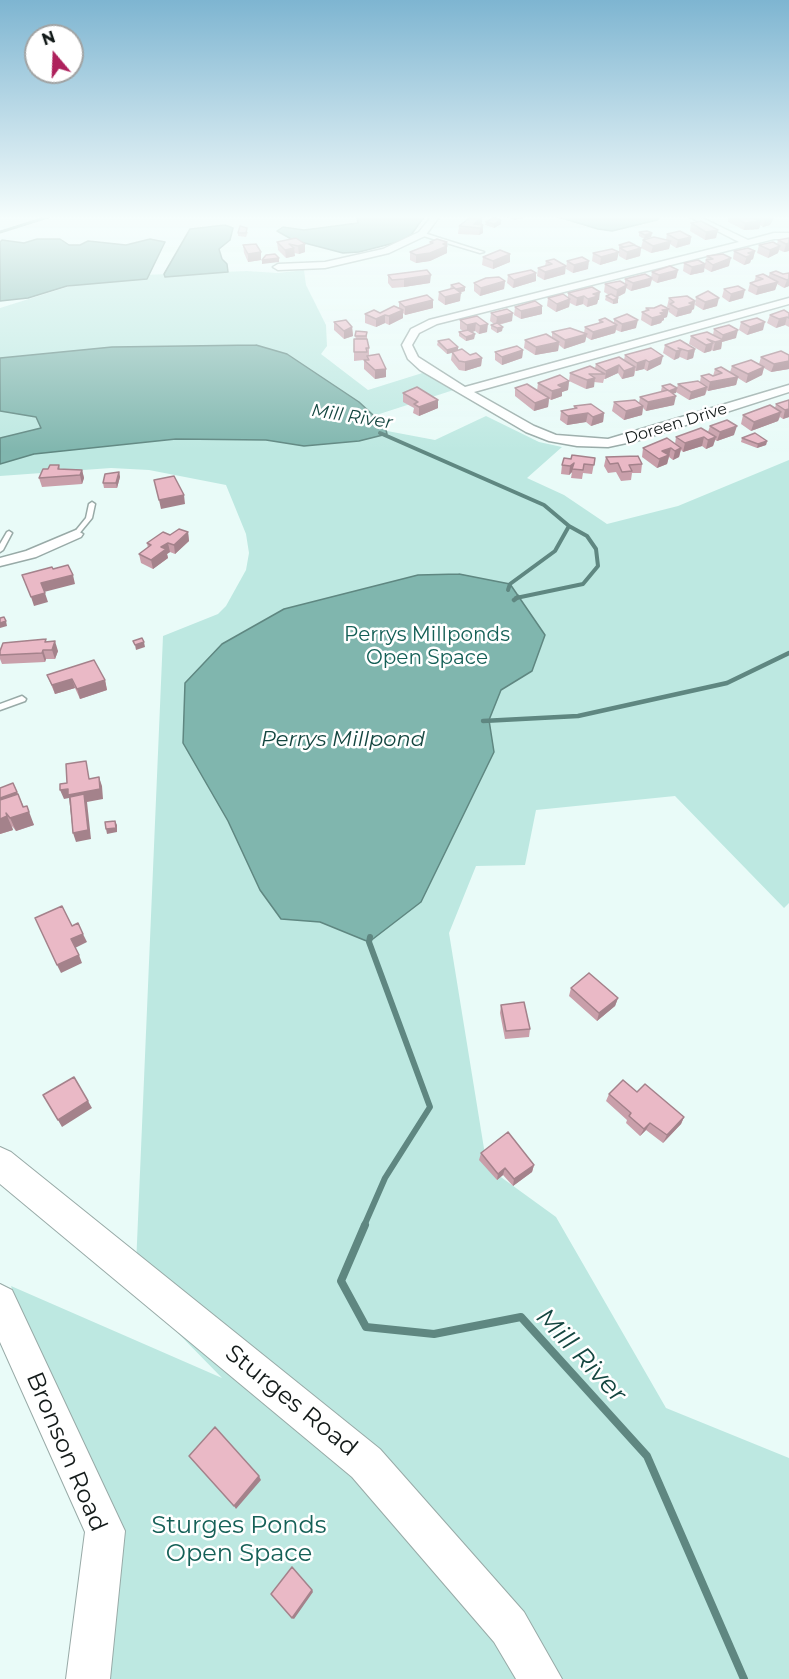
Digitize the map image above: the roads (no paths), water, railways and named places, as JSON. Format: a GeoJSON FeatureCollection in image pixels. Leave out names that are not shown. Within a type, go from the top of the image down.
{"type":"FeatureCollection","features":[{"type":"Feature","properties":{"kind":"main road","name":"Sturges Road"},"geometry":{"type":"LineString","coordinates":[[0,1163],[366,1463],[508,1627],[540,1679]]}},
{"type":"Feature","properties":{"kind":"main road","name":"Bronson Road"},"geometry":{"type":"LineString","coordinates":[[0,1302],[105,1531],[88,1679]]}},
{"type":"Feature","properties":{"kind":"street","name":"Doreen Drive"},"geometry":{"type":"LineString","coordinates":[[542,295],[422,326],[408,341],[410,355],[424,368],[540,434],[564,440],[598,443],[632,438],[789,388]]}},
{"type":"Feature","properties":{"kind":"street"},"geometry":{"type":"LineString","coordinates":[[464,391],[787,303]]}},
{"type":"Feature","properties":{"kind":"street"},"geometry":{"type":"LineString","coordinates":[[0,562],[32,554],[76,534]]}},
{"type":"Feature","properties":{"kind":"lane"},"geometry":{"type":"LineString","coordinates":[[76,534],[89,518],[92,504]]}},
{"type":"Feature","properties":{"kind":"lane"},"geometry":{"type":"LineString","coordinates":[[0,550],[9,533]]}},
{"type":"Feature","properties":{"kind":"lane"},"geometry":{"type":"LineString","coordinates":[[0,707],[22,699]]}},
{"type":"Feature","properties":{"kind":"water"},"geometry":{"type":"Polygon","coordinates":[[[0,295],[37,295],[28,298],[0,301],[0,295]]]}},
{"type":"Feature","properties":{"kind":"water"},"geometry":{"type":"Polygon","coordinates":[[[256,345],[287,354],[359,402],[385,426],[387,434],[359,441],[304,446],[266,440],[176,439],[34,454],[0,464],[0,438],[41,428],[36,417],[0,411],[0,358],[112,347],[256,345]]]}},
{"type":"Feature","properties":{"kind":"water","name":"Perrys Millpond"},"geometry":{"type":"Polygon","coordinates":[[[459,574],[510,584],[545,635],[532,671],[501,690],[489,720],[494,752],[421,902],[369,942],[320,922],[281,919],[260,890],[228,821],[183,743],[185,683],[222,644],[284,609],[418,575],[459,574]]]}},
{"type":"Feature","properties":{"kind":"waterway","name":"Mill River"},"geometry":{"type":"LineString","coordinates":[[380,433],[544,505],[569,526]]}},
{"type":"Feature","properties":{"kind":"waterway","name":"Mill River"},"geometry":{"type":"LineString","coordinates":[[508,590],[510,584],[555,551],[569,526]]}},
{"type":"Feature","properties":{"kind":"waterway"},"geometry":{"type":"LineString","coordinates":[[517,598],[583,584],[598,566],[596,549],[587,536],[569,526]]}},
{"type":"Feature","properties":{"kind":"waterway"},"geometry":{"type":"LineString","coordinates":[[483,721],[578,716],[727,683],[789,653]]}},
{"type":"Feature","properties":{"kind":"waterway","name":"Mill River"},"geometry":{"type":"LineString","coordinates":[[364,1226],[385,1178],[430,1107],[369,942],[370,937]]}},
{"type":"Feature","properties":{"kind":"waterway","name":"Mill River"},"geometry":{"type":"LineString","coordinates":[[365,1225],[341,1281],[366,1327],[434,1334],[521,1317],[647,1456],[744,1679]]}},
{"type":"Feature","properties":{"kind":"park label","name":"Perrys Millponds Open Space"},"geometry":{"type":"Point","coordinates":[427,646]}},
{"type":"Feature","properties":{"kind":"park label","name":"Sturges Ponds Open Space"},"geometry":{"type":"Point","coordinates":[239,1540]}}]}
